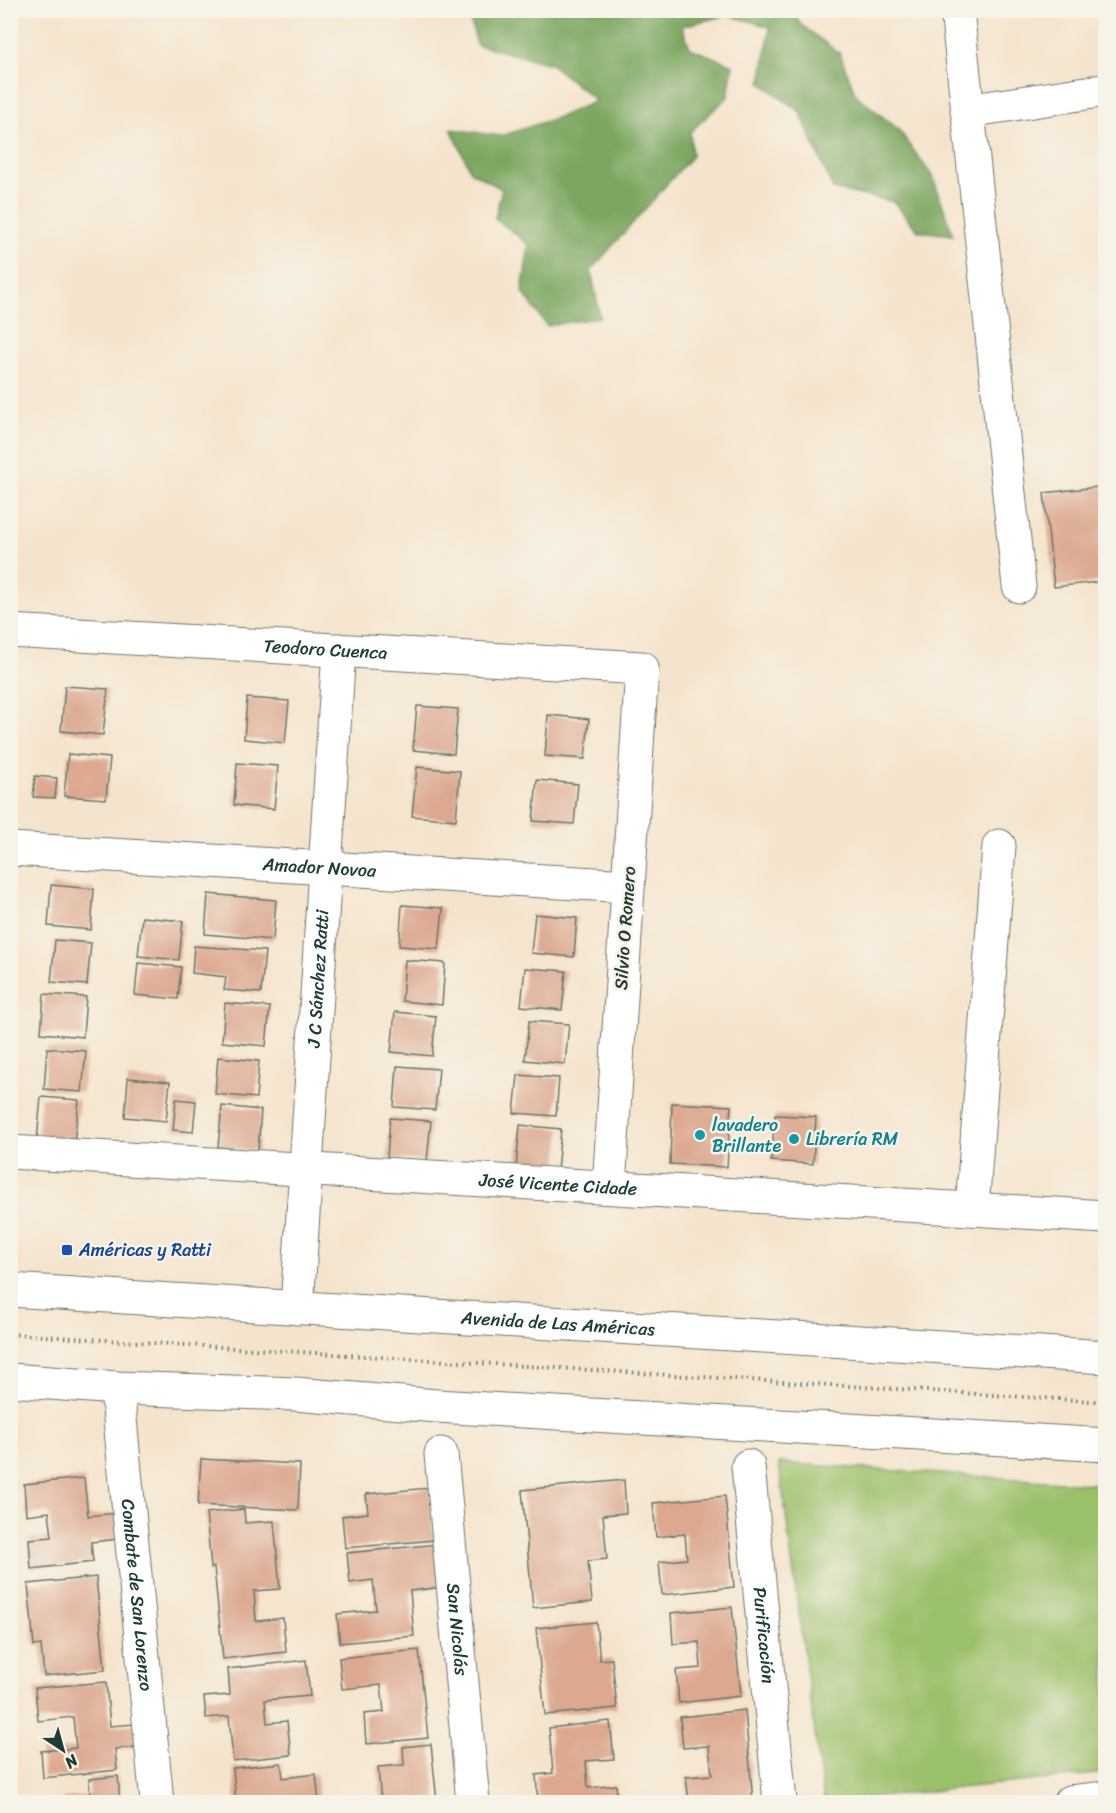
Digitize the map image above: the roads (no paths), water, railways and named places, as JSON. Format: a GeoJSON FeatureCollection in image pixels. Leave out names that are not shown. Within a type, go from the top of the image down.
{"type":"FeatureCollection","features":[{"type":"Feature","properties":{"kind":"street"},"geometry":{"type":"LineString","coordinates":[[957,10],[1020,586]]}},
{"type":"Feature","properties":{"kind":"street"},"geometry":{"type":"LineString","coordinates":[[967,111],[1106,90]]}},
{"type":"Feature","properties":{"kind":"street","name":"Teodoro Cuenca"},"geometry":{"type":"LineString","coordinates":[[10,631],[642,668]]}},
{"type":"Feature","properties":{"kind":"street","name":"J C Sánchez Ratti"},"geometry":{"type":"LineString","coordinates":[[297,1308],[339,650]]}},
{"type":"Feature","properties":{"kind":"street","name":"Silvio O Romero"},"geometry":{"type":"LineString","coordinates":[[609,1187],[642,668]]}},
{"type":"Feature","properties":{"kind":"street"},"geometry":{"type":"LineString","coordinates":[[972,1209],[999,846]]}},
{"type":"Feature","properties":{"kind":"street","name":"Amador Novoa"},"geometry":{"type":"LineString","coordinates":[[10,849],[628,886]]}},
{"type":"Feature","properties":{"kind":"street","name":"José Vicente Cidade"},"geometry":{"type":"LineString","coordinates":[[10,1152],[1106,1217]]}},
{"type":"Feature","properties":{"kind":"street","name":"Avenida de Las Américas"},"geometry":{"type":"LineString","coordinates":[[10,1290],[1106,1357]]}},
{"type":"Feature","properties":{"kind":"street"},"geometry":{"type":"LineString","coordinates":[[10,1380],[117,1388],[295,1394],[449,1406],[1106,1445]]}},
{"type":"Feature","properties":{"kind":"street","name":"Combate de San Lorenzo"},"geometry":{"type":"LineString","coordinates":[[117,1388],[157,1803]]}},
{"type":"Feature","properties":{"kind":"street","name":"San Nicolás"},"geometry":{"type":"LineString","coordinates":[[441,1454],[473,1803]]}},
{"type":"Feature","properties":{"kind":"street","name":"Purificación"},"geometry":{"type":"LineString","coordinates":[[748,1466],[780,1803]]}},
{"type":"Feature","properties":{"kind":"place","name":"lavadero Brillante"},"geometry":{"type":"Point","coordinates":[700,1135]}},
{"type":"Feature","properties":{"kind":"place","name":"Librería RM"},"geometry":{"type":"Point","coordinates":[794,1139]}},
{"type":"Feature","properties":{"kind":"place","name":"Américas y Ratti"},"geometry":{"type":"Point","coordinates":[67,1250]}}]}
